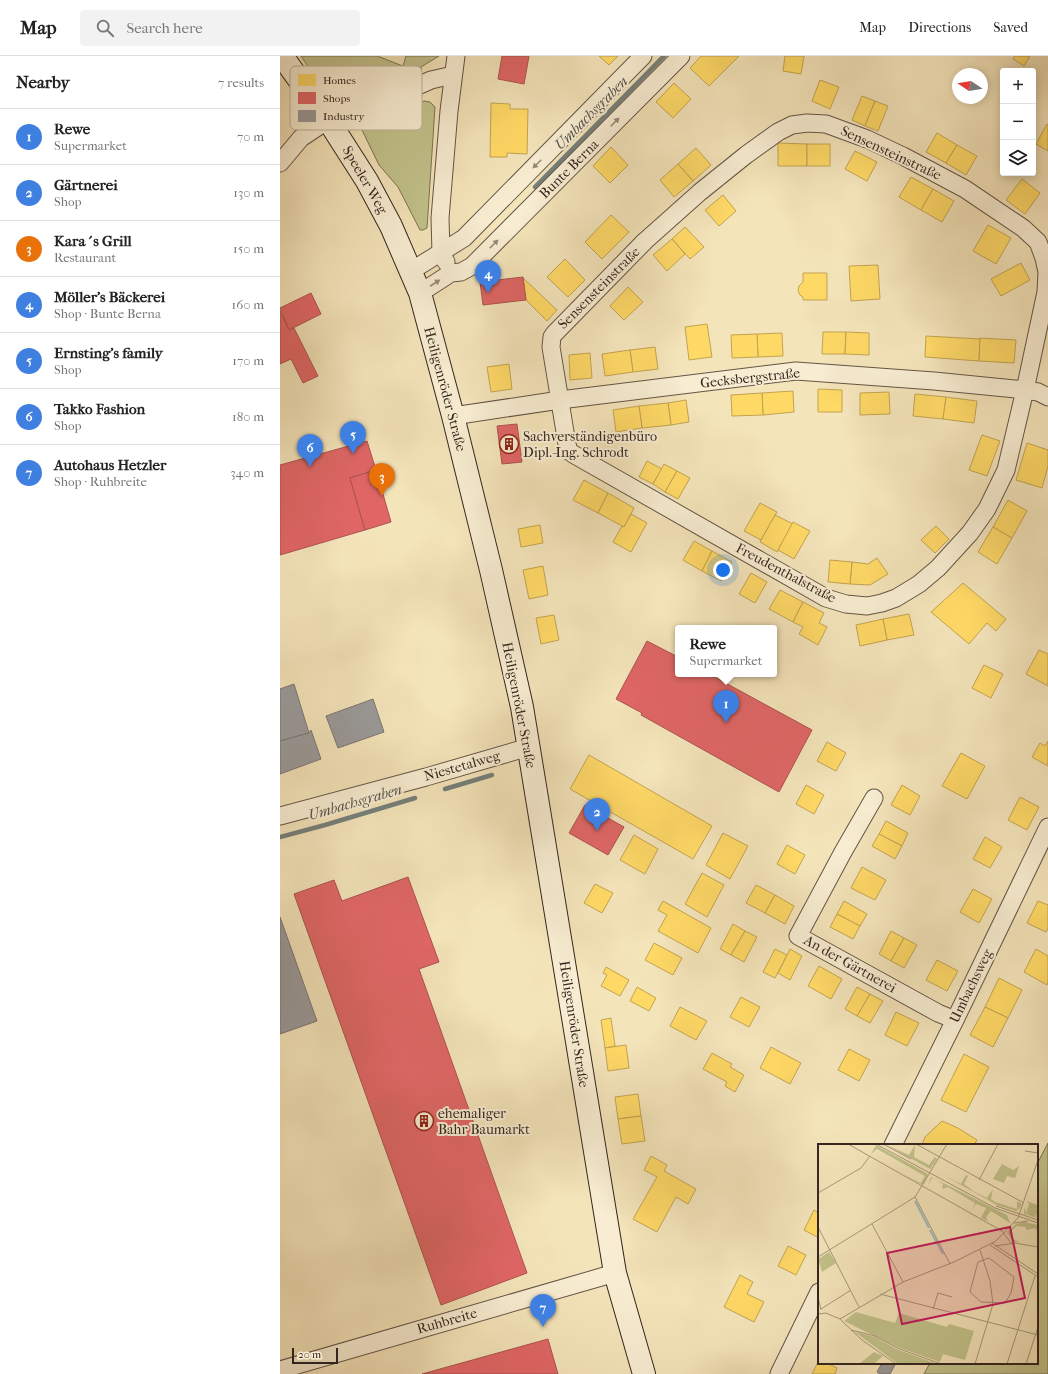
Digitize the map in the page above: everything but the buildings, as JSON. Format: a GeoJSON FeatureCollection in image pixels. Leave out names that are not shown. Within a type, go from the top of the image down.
{"type":"FeatureCollection","features":[{"type":"Feature","properties":{"kind":"street","name":"Speeler Weg"},"geometry":{"type":"LineString","coordinates":[[282,56],[290,67]]}},
{"type":"Feature","properties":{"kind":"street"},"geometry":{"type":"LineString","coordinates":[[420,293],[451,273],[442,253],[440,218],[456,56]]}},
{"type":"Feature","properties":{"kind":"street","name":"Bunte Berna"},"geometry":{"type":"LineString","coordinates":[[411,272],[464,238],[643,56]]}},
{"type":"Feature","properties":{"kind":"street","name":"Bunte Berna"},"geometry":{"type":"LineString","coordinates":[[451,273],[461,272],[472,266],[681,56]]}},
{"type":"Feature","properties":{"kind":"street"},"geometry":{"type":"LineString","coordinates":[[422,84],[431,80],[453,75]]}},
{"type":"Feature","properties":{"kind":"street","name":"Sensensteinstraße"},"geometry":{"type":"LineString","coordinates":[[560,400],[551,347],[552,337],[645,241],[700,192],[746,155],[778,132],[792,125],[807,123],[826,124],[867,139],[903,156],[965,189],[1023,228],[1038,242],[1047,272],[1046,292],[1025,390]]}},
{"type":"Feature","properties":{"kind":"street"},"geometry":{"type":"LineString","coordinates":[[280,163],[301,138],[313,130]]}},
{"type":"Feature","properties":{"kind":"street","name":"Speeler Weg"},"geometry":{"type":"LineString","coordinates":[[334,130],[367,181],[391,226],[420,293]]}},
{"type":"Feature","properties":{"kind":"street","name":"Heiligenröder Straße"},"geometry":{"type":"LineString","coordinates":[[420,293],[453,416],[491,570],[522,707],[615,1273],[644,1374]]}},
{"type":"Feature","properties":{"kind":"street","name":"Gecksbergstraße"},"geometry":{"type":"LineString","coordinates":[[453,416],[560,400],[796,371],[934,381],[1025,390],[1038,392],[1048,397]]}},
{"type":"Feature","properties":{"kind":"street","name":"Freudenthalstraße"},"geometry":{"type":"LineString","coordinates":[[560,400],[567,444],[569,451],[573,454],[826,598],[846,604],[867,606],[889,600],[919,584],[938,568],[970,533],[987,509],[1006,470],[1025,390]]}},
{"type":"Feature","properties":{"kind":"street","name":"Niestetalweg"},"geometry":{"type":"LineString","coordinates":[[280,816],[426,777],[529,747]]}},
{"type":"Feature","properties":{"kind":"street","name":"An der Gärtnerei"},"geometry":{"type":"LineString","coordinates":[[874,798],[798,936],[938,1013],[955,1020]]}},
{"type":"Feature","properties":{"kind":"street","name":"Umbachsweg"},"geometry":{"type":"LineString","coordinates":[[893,1144],[1048,827]]}},
{"type":"Feature","properties":{"kind":"street","name":"Ruhbreite"},"geometry":{"type":"LineString","coordinates":[[280,1370],[615,1273]]}},
{"type":"Feature","properties":{"kind":"street"},"geometry":{"type":"LineString","coordinates":[[779,1374],[818,1294]]}},
{"type":"Feature","properties":{"kind":"green space"},"geometry":{"type":"Polygon","coordinates":[[[301,56],[377,56],[403,66],[308,66],[301,56]]]}},
{"type":"Feature","properties":{"kind":"green space"},"geometry":{"type":"Polygon","coordinates":[[[406,56],[439,56],[422,66],[403,66],[406,56]]]}},
{"type":"Feature","properties":{"kind":"green space"},"geometry":{"type":"Polygon","coordinates":[[[422,102],[430,102],[435,107],[427,228],[420,230],[398,187],[379,165],[362,130],[422,130],[422,102]]]}},
{"type":"Feature","properties":{"kind":"green space"},"geometry":{"type":"Polygon","coordinates":[[[1048,1143],[1048,1374],[924,1374],[929,1364],[1038,1364],[1038,1162],[1048,1143]]]}},
{"type":"Feature","properties":{"kind":"waterway","name":"Umbachsgraben"},"geometry":{"type":"LineString","coordinates":[[535,187],[664,56]]}},
{"type":"Feature","properties":{"kind":"waterway","name":"Umbachsgraben"},"geometry":{"type":"LineString","coordinates":[[445,789],[492,775]]}},
{"type":"Feature","properties":{"kind":"waterway","name":"Umbachsgraben"},"geometry":{"type":"LineString","coordinates":[[280,837],[415,798]]}},
{"type":"Feature","properties":{"kind":"place","name":"Möller's Bäckerei"},"geometry":{"type":"Point","coordinates":[488,293]}},
{"type":"Feature","properties":{"kind":"place","name":"Sachverständigenbüro Dipl.-Ing. Schrodt"},"geometry":{"type":"Point","coordinates":[509,444]}},
{"type":"Feature","properties":{"kind":"place","name":"Ernsting's family"},"geometry":{"type":"Point","coordinates":[353,454]}},
{"type":"Feature","properties":{"kind":"place","name":"Takko Fashion"},"geometry":{"type":"Point","coordinates":[310,467]}},
{"type":"Feature","properties":{"kind":"place","name":"Kara´s Grill"},"geometry":{"type":"Point","coordinates":[382,496]}},
{"type":"Feature","properties":{"kind":"place","name":"Rewe"},"geometry":{"type":"Point","coordinates":[726,723]}},
{"type":"Feature","properties":{"kind":"place","name":"Gärtnerei"},"geometry":{"type":"Point","coordinates":[597,831]}},
{"type":"Feature","properties":{"kind":"place","name":"ehemaliger Bahr Baumarkt"},"geometry":{"type":"Point","coordinates":[424,1121]}},
{"type":"Feature","properties":{"kind":"place","name":"Autohaus Hetzler"},"geometry":{"type":"Point","coordinates":[543,1327]}}]}
